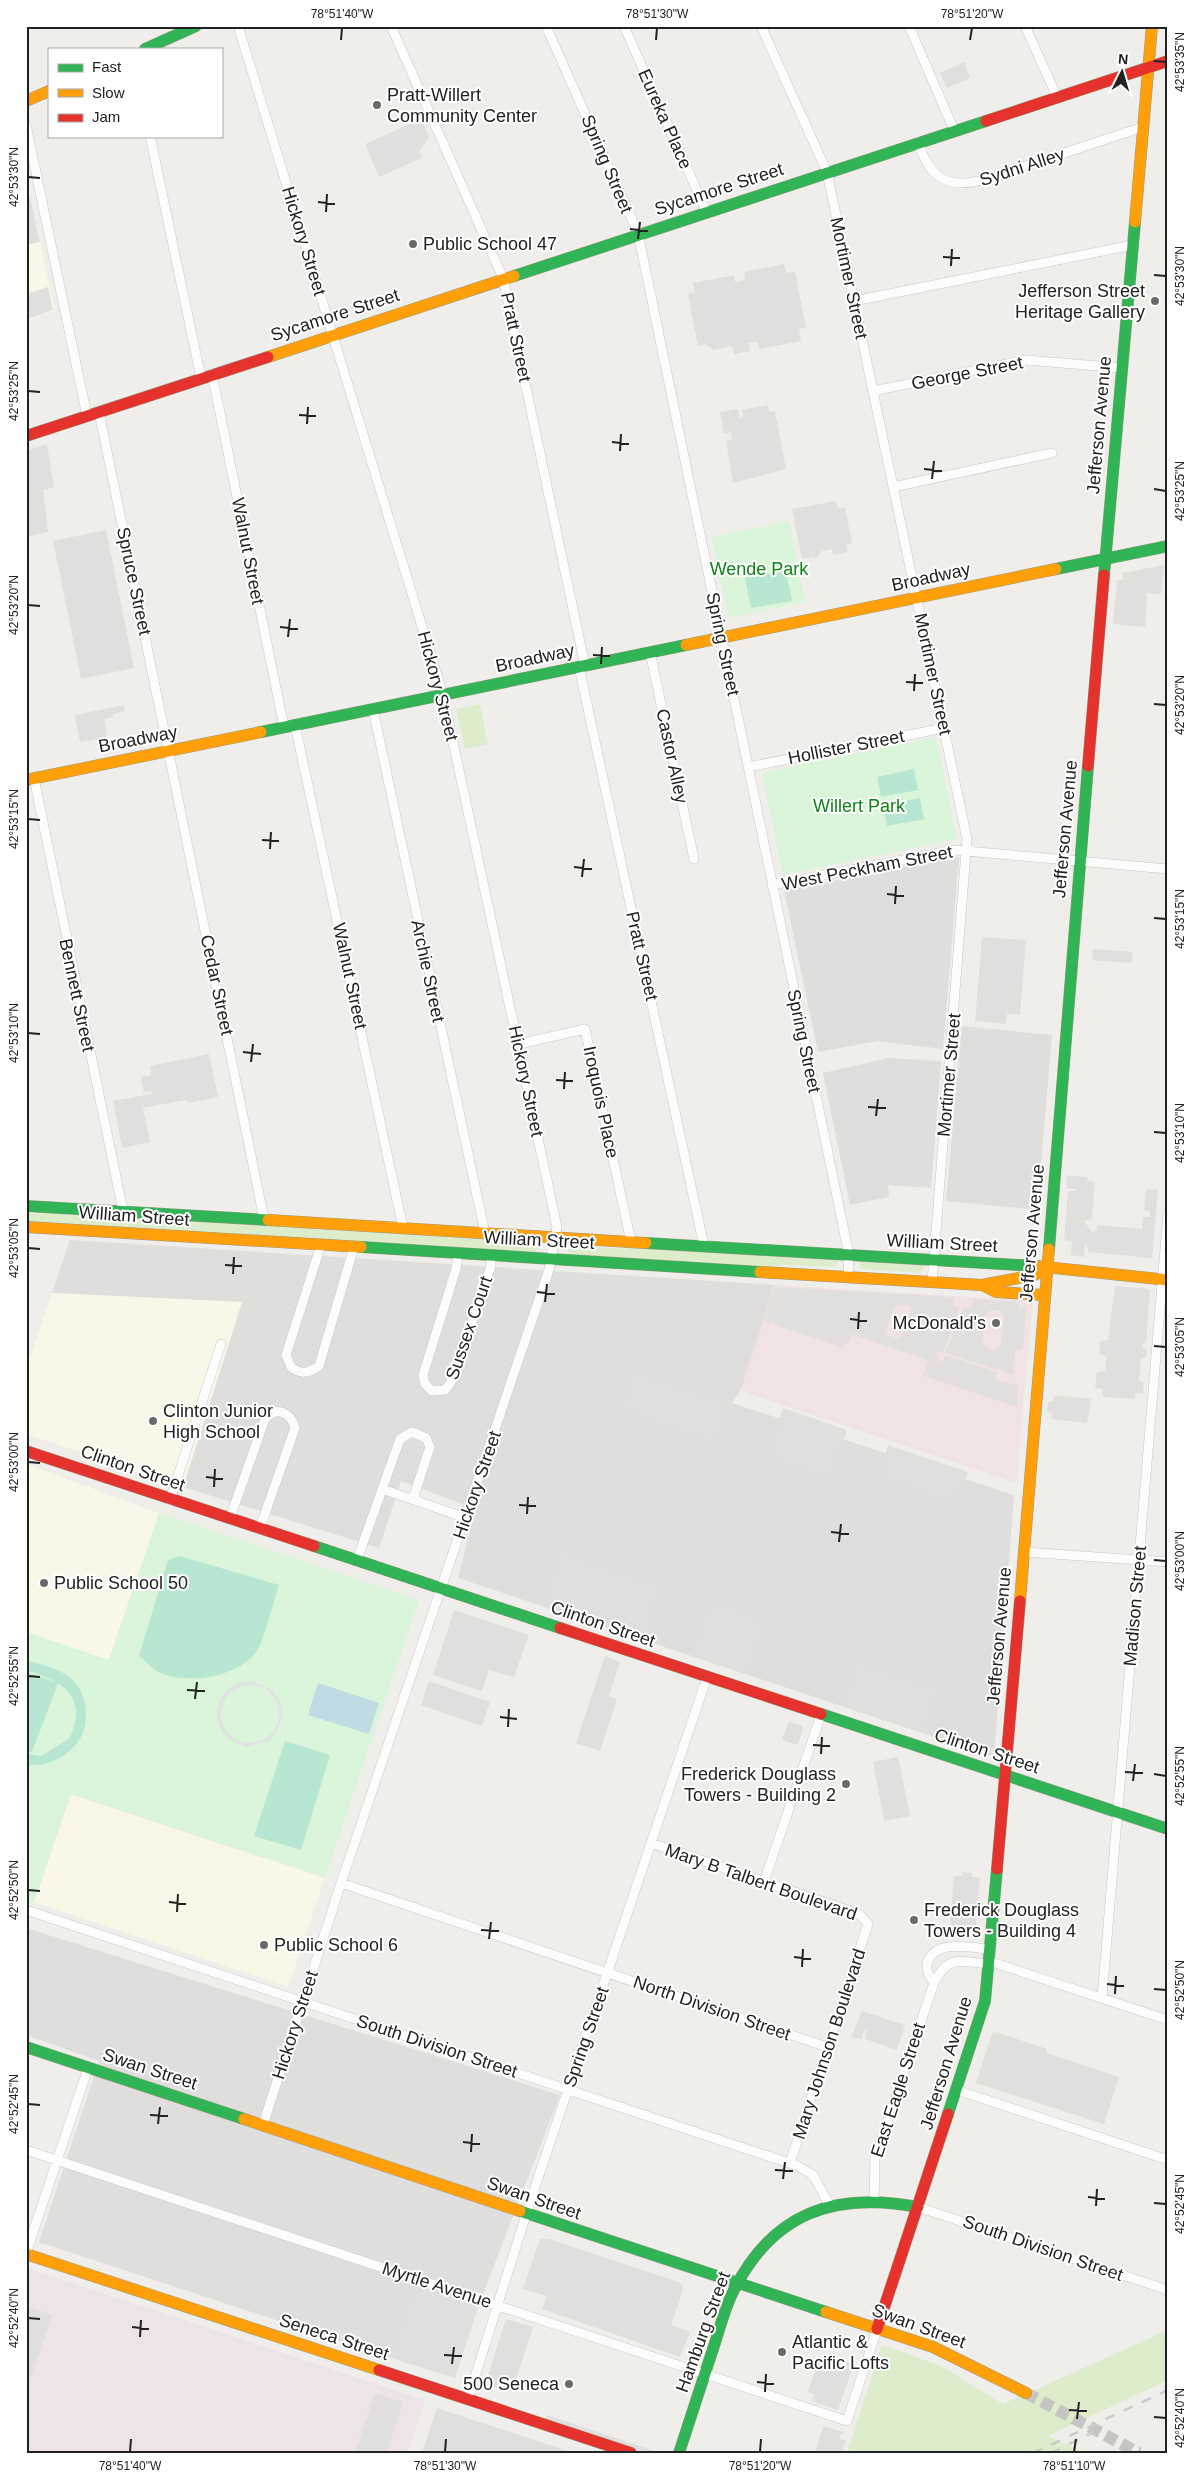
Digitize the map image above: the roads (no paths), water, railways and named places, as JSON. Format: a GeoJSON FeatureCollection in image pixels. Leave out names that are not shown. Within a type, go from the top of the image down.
{"type":"FeatureCollection","features":[{"type":"Feature","properties":{"kind":"main road"},"geometry":{"type":"LineString","coordinates":[[147,48],[196,26]]}},
{"type":"Feature","properties":{"kind":"main road","name":"Jefferson Avenue"},"geometry":{"type":"LineString","coordinates":[[877,2329],[984,2008],[1024,1552],[1105,559],[1152,26]]}},
{"type":"Feature","properties":{"kind":"main road","name":"Sycamore Street"},"geometry":{"type":"LineString","coordinates":[[26,436],[706,211],[1168,61]]}},
{"type":"Feature","properties":{"kind":"main road"},"geometry":{"type":"LineString","coordinates":[[27,100],[48,91]]}},
{"type":"Feature","properties":{"kind":"main road","name":"Broadway"},"geometry":{"type":"LineString","coordinates":[[30,779],[1168,546]]}},
{"type":"Feature","properties":{"kind":"main road","name":"William Street"},"geometry":{"type":"LineString","coordinates":[[26,1206],[934,1260],[1046,1268],[1165,1280]]}},
{"type":"Feature","properties":{"kind":"main road","name":"William Street"},"geometry":{"type":"LineString","coordinates":[[26,1227],[982,1285],[1034,1275],[1046,1268]]}},
{"type":"Feature","properties":{"kind":"main road"},"geometry":{"type":"LineString","coordinates":[[982,1285],[996,1292],[1044,1295]]}},
{"type":"Feature","properties":{"kind":"main road","name":"Clinton Street"},"geometry":{"type":"LineString","coordinates":[[26,1451],[1168,1829]]}},
{"type":"Feature","properties":{"kind":"main road","name":"Swan Street"},"geometry":{"type":"LineString","coordinates":[[26,2047],[526,2214],[933,2347],[1026,2393]]}},
{"type":"Feature","properties":{"kind":"main road","name":"Hamburg Street"},"geometry":{"type":"LineString","coordinates":[[679,2453],[737,2282],[752,2257],[777,2231],[829,2204],[874,2200],[898,2202],[918,2207]]}},
{"type":"Feature","properties":{"kind":"main road","name":"Seneca Street"},"geometry":{"type":"LineString","coordinates":[[26,2254],[631,2453]]}},
{"type":"Feature","properties":{"kind":"street","name":"Hickory Street"},"geometry":{"type":"LineString","coordinates":[[238,26],[443,695],[557,1226],[552,1258],[466,1518],[341,1883],[263,2125]]}},
{"type":"Feature","properties":{"kind":"street","name":"Pratt Street"},"geometry":{"type":"LineString","coordinates":[[391,26],[503,278],[582,666],[704,1246]]}},
{"type":"Feature","properties":{"kind":"street","name":"Spring Street"},"geometry":{"type":"LineString","coordinates":[[546,26],[638,234],[849,1255],[848,1276]]}},
{"type":"Feature","properties":{"kind":"street","name":"Eureka Place"},"geometry":{"type":"LineString","coordinates":[[624,26],[706,211]]}},
{"type":"Feature","properties":{"kind":"street","name":"Mortimer Street"},"geometry":{"type":"LineString","coordinates":[[761,26],[826,172],[967,840],[932,1282]]}},
{"type":"Feature","properties":{"kind":"street"},"geometry":{"type":"LineString","coordinates":[[909,26],[954,130]]}},
{"type":"Feature","properties":{"kind":"street"},"geometry":{"type":"LineString","coordinates":[[1025,26],[1057,97]]}},
{"type":"Feature","properties":{"kind":"street"},"geometry":{"type":"LineString","coordinates":[[26,125],[87,416]]}},
{"type":"Feature","properties":{"kind":"street","name":"Sydni Alley"},"geometry":{"type":"LineString","coordinates":[[918,142],[926,162],[934,173],[952,182],[965,184],[986,180],[1143,127]]}},
{"type":"Feature","properties":{"kind":"street","name":"Walnut Street"},"geometry":{"type":"LineString","coordinates":[[150,138],[290,726],[403,1228]]}},
{"type":"Feature","properties":{"kind":"street"},"geometry":{"type":"LineString","coordinates":[[854,301],[1133,246]]}},
{"type":"Feature","properties":{"kind":"street","name":"George Street"},"geometry":{"type":"LineString","coordinates":[[873,392],[1026,360],[1122,368]]}},
{"type":"Feature","properties":{"kind":"street","name":"Spruce Street"},"geometry":{"type":"LineString","coordinates":[[99,412],[168,750]]}},
{"type":"Feature","properties":{"kind":"street"},"geometry":{"type":"LineString","coordinates":[[893,486],[1052,453]]}},
{"type":"Feature","properties":{"kind":"street","name":"Castor Alley"},"geometry":{"type":"LineString","coordinates":[[650,652],[694,859]]}},
{"type":"Feature","properties":{"kind":"street","name":"Archie Street"},"geometry":{"type":"LineString","coordinates":[[373,709],[485,1233]]}},
{"type":"Feature","properties":{"kind":"street","name":"Hollister Street"},"geometry":{"type":"LineString","coordinates":[[748,767],[944,728]]}},
{"type":"Feature","properties":{"kind":"street","name":"Cedar Street"},"geometry":{"type":"LineString","coordinates":[[168,750],[264,1219]]}},
{"type":"Feature","properties":{"kind":"street","name":"Bennett Street"},"geometry":{"type":"LineString","coordinates":[[30,779],[123,1211]]}},
{"type":"Feature","properties":{"kind":"street","name":"West Peckham Street"},"geometry":{"type":"LineString","coordinates":[[772,885],[955,850],[1168,869]]}},
{"type":"Feature","properties":{"kind":"street","name":"Iroquois Place"},"geometry":{"type":"LineString","coordinates":[[519,1044],[585,1029],[631,1242]]}},
{"type":"Feature","properties":{"kind":"street","name":"Madison Street"},"geometry":{"type":"LineString","coordinates":[[1102,1998],[1138,1559],[1165,1280],[1168,1213]]}},
{"type":"Feature","properties":{"kind":"street"},"geometry":{"type":"LineString","coordinates":[[321,1245],[286,1355],[291,1367],[304,1373],[318,1366],[354,1247]]}},
{"type":"Feature","properties":{"kind":"street","name":"Sussex Court"},"geometry":{"type":"LineString","coordinates":[[458,1253],[456,1269],[424,1375],[424,1384],[432,1391],[445,1390],[451,1382],[491,1266],[491,1255]]}},
{"type":"Feature","properties":{"kind":"street"},"geometry":{"type":"LineString","coordinates":[[170,1500],[221,1344]]}},
{"type":"Feature","properties":{"kind":"street"},"geometry":{"type":"LineString","coordinates":[[230,1518],[265,1419],[276,1412],[283,1412],[292,1419],[294,1428],[260,1528]]}},
{"type":"Feature","properties":{"kind":"street"},"geometry":{"type":"LineString","coordinates":[[358,1560],[400,1439],[406,1434],[420,1434],[428,1441],[430,1447],[413,1499]]}},
{"type":"Feature","properties":{"kind":"street"},"geometry":{"type":"LineString","coordinates":[[382,1489],[466,1518]]}},
{"type":"Feature","properties":{"kind":"street"},"geometry":{"type":"LineString","coordinates":[[1024,1552],[1168,1562]]}},
{"type":"Feature","properties":{"kind":"street","name":"Spring Street"},"geometry":{"type":"LineString","coordinates":[[468,2399],[526,2214],[708,1678]]}},
{"type":"Feature","properties":{"kind":"street"},"geometry":{"type":"LineString","coordinates":[[764,1882],[821,1715]]}},
{"type":"Feature","properties":{"kind":"street","name":"Mary B Talbert Boulevard"},"geometry":{"type":"LineString","coordinates":[[651,1843],[859,1914],[868,1924]]}},
{"type":"Feature","properties":{"kind":"street","name":"North Division Street"},"geometry":{"type":"LineString","coordinates":[[341,1883],[827,2047]]}},
{"type":"Feature","properties":{"kind":"street","name":"South Division Street"},"geometry":{"type":"LineString","coordinates":[[26,1910],[790,2163],[813,2175],[829,2204]]}},
{"type":"Feature","properties":{"kind":"street","name":"Mary Johnson Boulevard"},"geometry":{"type":"LineString","coordinates":[[790,2163],[868,1924]]}},
{"type":"Feature","properties":{"kind":"street","name":"East Eagle Street"},"geometry":{"type":"LineString","coordinates":[[934,1983],[928,1976],[928,1963],[932,1955],[939,1950],[952,1946],[1168,2020]]}},
{"type":"Feature","properties":{"kind":"street","name":"East Eagle Street"},"geometry":{"type":"LineString","coordinates":[[874,2200],[876,2154],[934,1983],[944,1966],[952,1962],[989,1958]]}},
{"type":"Feature","properties":{"kind":"street"},"geometry":{"type":"LineString","coordinates":[[26,2254],[88,2068]]}},
{"type":"Feature","properties":{"kind":"street"},"geometry":{"type":"LineString","coordinates":[[957,2090],[1168,2160]]}},
{"type":"Feature","properties":{"kind":"street","name":"Myrtle Avenue"},"geometry":{"type":"LineString","coordinates":[[26,2150],[847,2421]]}},
{"type":"Feature","properties":{"kind":"street","name":"South Division Street"},"geometry":{"type":"LineString","coordinates":[[918,2207],[1168,2290]]}},
{"type":"Feature","properties":{"kind":"street","name":"Jefferson Avenue"},"geometry":{"type":"LineString","coordinates":[[847,2421],[877,2329]]}},
{"type":"Feature","properties":{"kind":"water"},"geometry":{"type":"Polygon","coordinates":[[[318,1683],[379,1703],[369,1734],[308,1715],[318,1683]]]}},
{"type":"Feature","properties":{"kind":"tunnel"},"geometry":{"type":"LineString","coordinates":[[1026,2393],[1139,2453]]}},
{"type":"Feature","properties":{"kind":"railway"},"geometry":{"type":"LineString","coordinates":[[1033,2453],[1168,2390]]}},
{"type":"Feature","properties":{"kind":"railway"},"geometry":{"type":"LineString","coordinates":[[1051,2453],[1094,2432]]}},
{"type":"Feature","properties":{"kind":"place","name":"Pratt-Willert Community Center"},"geometry":{"type":"Point","coordinates":[377,105]}},
{"type":"Feature","properties":{"kind":"place","name":"Public School 47"},"geometry":{"type":"Point","coordinates":[413,244]}},
{"type":"Feature","properties":{"kind":"place","name":"Jefferson Street Heritage Gallery"},"geometry":{"type":"Point","coordinates":[1155,301]}},
{"type":"Feature","properties":{"kind":"place","name":"McDonald's"},"geometry":{"type":"Point","coordinates":[996,1323]}},
{"type":"Feature","properties":{"kind":"place","name":"Clinton Junior High School"},"geometry":{"type":"Point","coordinates":[153,1421]}},
{"type":"Feature","properties":{"kind":"place","name":"Public School 50"},"geometry":{"type":"Point","coordinates":[44,1583]}},
{"type":"Feature","properties":{"kind":"place","name":"Frederick Douglass Towers - Building 2"},"geometry":{"type":"Point","coordinates":[846,1784]}},
{"type":"Feature","properties":{"kind":"place","name":"Frederick Douglass Towers - Building 4"},"geometry":{"type":"Point","coordinates":[914,1920]}},
{"type":"Feature","properties":{"kind":"place","name":"Public School 6"},"geometry":{"type":"Point","coordinates":[264,1945]}},
{"type":"Feature","properties":{"kind":"place","name":"Atlantic & Pacific Lofts"},"geometry":{"type":"Point","coordinates":[782,2352]}},
{"type":"Feature","properties":{"kind":"place","name":"500 Seneca"},"geometry":{"type":"Point","coordinates":[569,2384]}},
{"type":"Feature","properties":{"kind":"park label","name":"Wende Park"},"geometry":{"type":"Point","coordinates":[759,569]}},
{"type":"Feature","properties":{"kind":"park label","name":"Willert Park"},"geometry":{"type":"Point","coordinates":[859,806]}}]}
